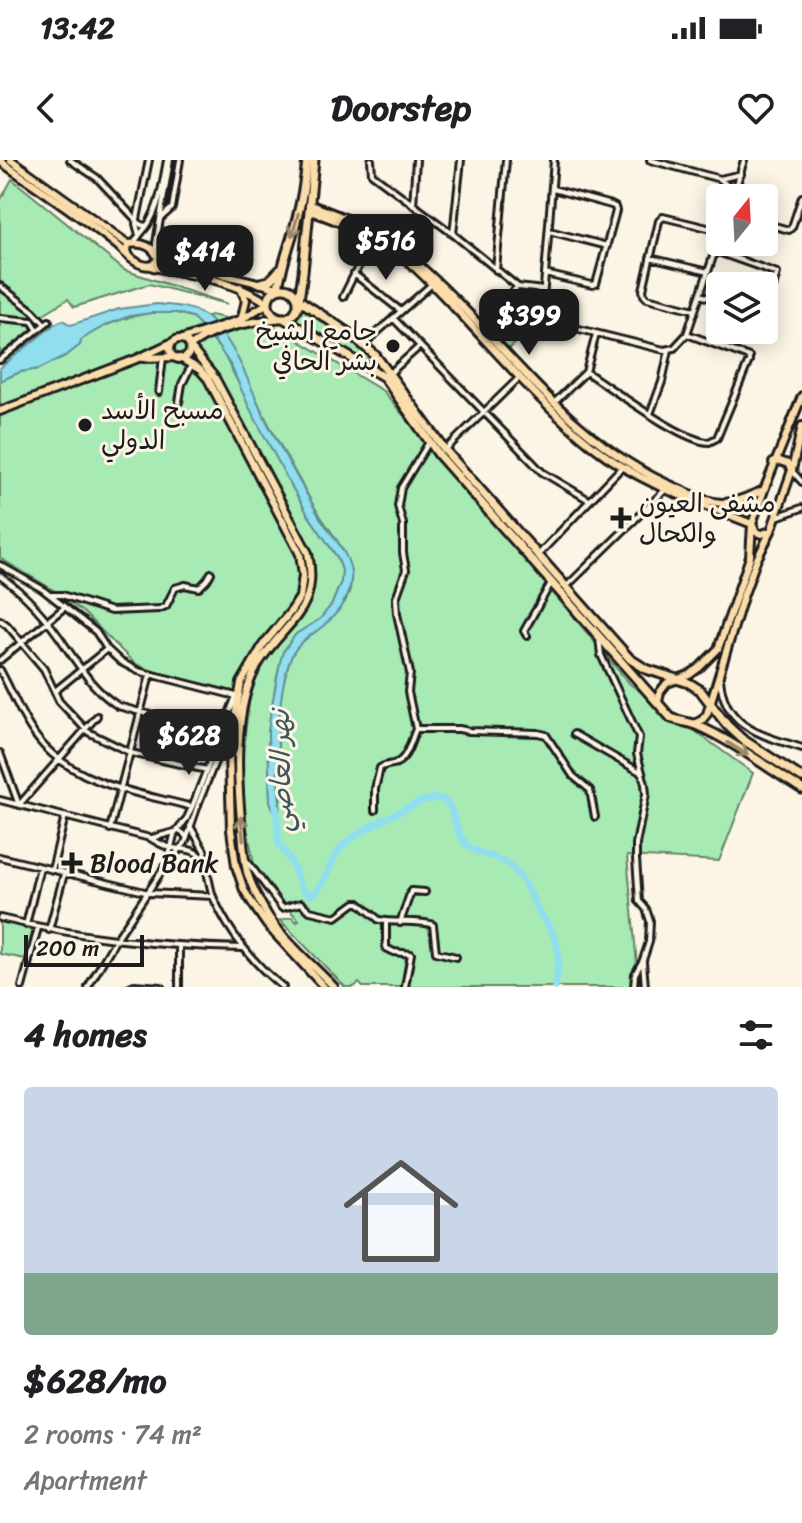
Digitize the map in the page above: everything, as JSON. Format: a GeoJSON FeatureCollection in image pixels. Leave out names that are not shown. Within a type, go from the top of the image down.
{"type":"FeatureCollection","features":[{"type":"Feature","properties":{"kind":"highway"},"geometry":{"type":"LineString","coordinates":[[278,288],[298,216],[307,160]]}},
{"type":"Feature","properties":{"kind":"highway"},"geometry":{"type":"LineString","coordinates":[[283,318],[296,311],[299,300],[314,160]]}},
{"type":"Feature","properties":{"kind":"highway"},"geometry":{"type":"LineString","coordinates":[[260,283],[269,281],[282,268]]}},
{"type":"Feature","properties":{"kind":"highway"},"geometry":{"type":"LineString","coordinates":[[802,778],[742,739],[700,690],[689,683],[646,669],[630,659],[445,450],[386,376],[273,313],[268,303],[272,292],[278,288],[290,289],[299,300],[364,344],[376,356],[386,376],[439,455],[671,718],[694,724],[802,789]]}},
{"type":"Feature","properties":{"kind":"main road"},"geometry":{"type":"LineString","coordinates":[[11,160],[131,244],[147,246],[156,253],[198,268],[278,288]]}},
{"type":"Feature","properties":{"kind":"main road"},"geometry":{"type":"LineString","coordinates":[[0,161],[143,265],[240,287],[268,303],[228,327],[198,338],[173,342],[0,411]]}},
{"type":"Feature","properties":{"kind":"main road"},"geometry":{"type":"LineString","coordinates":[[310,208],[398,253],[482,327],[592,445],[622,466],[715,502],[735,501],[764,490]]}},
{"type":"Feature","properties":{"kind":"main road"},"geometry":{"type":"LineString","coordinates":[[310,208],[359,224],[412,258],[520,377],[575,427],[610,452],[665,490],[752,524],[756,532],[771,531]]}},
{"type":"Feature","properties":{"kind":"main road"},"geometry":{"type":"LineString","coordinates":[[129,256],[127,251],[131,244]]}},
{"type":"Feature","properties":{"kind":"main road"},"geometry":{"type":"LineString","coordinates":[[151,266],[157,263],[156,253]]}},
{"type":"Feature","properties":{"kind":"main road"},"geometry":{"type":"LineString","coordinates":[[240,287],[246,300],[241,320]]}},
{"type":"Feature","properties":{"kind":"main road"},"geometry":{"type":"LineString","coordinates":[[228,327],[283,318]]}},
{"type":"Feature","properties":{"kind":"main road"},"geometry":{"type":"LineString","coordinates":[[139,358],[187,356],[198,338]]}},
{"type":"Feature","properties":{"kind":"main road"},"geometry":{"type":"LineString","coordinates":[[182,339],[221,388],[304,544],[310,566],[308,597],[295,620],[270,647],[240,695]]}},
{"type":"Feature","properties":{"kind":"main road"},"geometry":{"type":"LineString","coordinates":[[173,342],[171,349],[178,358],[192,364],[208,379],[297,547],[302,565],[302,585],[296,605],[263,645],[241,683],[237,766],[245,859],[252,885],[275,926],[334,987]]}},
{"type":"Feature","properties":{"kind":"main road"},"geometry":{"type":"LineString","coordinates":[[658,702],[663,687],[700,667],[718,649],[750,557],[752,524],[773,463],[802,396]]}},
{"type":"Feature","properties":{"kind":"main road"},"geometry":{"type":"LineString","coordinates":[[694,724],[705,717],[710,704],[743,597],[792,470],[802,426]]}},
{"type":"Feature","properties":{"kind":"main road"},"geometry":{"type":"LineString","coordinates":[[773,463],[780,461],[792,470]]}},
{"type":"Feature","properties":{"kind":"main road"},"geometry":{"type":"LineString","coordinates":[[239,714],[225,737],[236,866],[244,890],[267,925],[324,987]]}},
{"type":"Feature","properties":{"kind":"street"},"geometry":{"type":"LineString","coordinates":[[70,160],[97,178],[141,225],[147,226]]}},
{"type":"Feature","properties":{"kind":"street"},"geometry":{"type":"LineString","coordinates":[[139,236],[136,224],[147,160]]}},
{"type":"Feature","properties":{"kind":"street"},"geometry":{"type":"LineString","coordinates":[[131,244],[147,226],[158,201],[168,160]]}},
{"type":"Feature","properties":{"kind":"street"},"geometry":{"type":"LineString","coordinates":[[156,253],[168,160]]}},
{"type":"Feature","properties":{"kind":"street"},"geometry":{"type":"LineString","coordinates":[[160,218],[172,208],[180,160]]}},
{"type":"Feature","properties":{"kind":"street"},"geometry":{"type":"LineString","coordinates":[[371,160],[372,174],[518,287],[543,290]]}},
{"type":"Feature","properties":{"kind":"street"},"geometry":{"type":"LineString","coordinates":[[413,205],[416,160]]}},
{"type":"Feature","properties":{"kind":"street"},"geometry":{"type":"LineString","coordinates":[[453,234],[461,160]]}},
{"type":"Feature","properties":{"kind":"street"},"geometry":{"type":"LineString","coordinates":[[496,270],[506,160]]}},
{"type":"Feature","properties":{"kind":"street"},"geometry":{"type":"LineString","coordinates":[[554,160],[543,290],[542,313],[545,319],[669,350],[687,334],[706,278]]}},
{"type":"Feature","properties":{"kind":"street"},"geometry":{"type":"LineString","coordinates":[[653,160],[674,163],[720,179],[726,184]]}},
{"type":"Feature","properties":{"kind":"street"},"geometry":{"type":"LineString","coordinates":[[738,184],[744,160]]}},
{"type":"Feature","properties":{"kind":"street"},"geometry":{"type":"LineString","coordinates":[[720,179],[741,174]]}},
{"type":"Feature","properties":{"kind":"street"},"geometry":{"type":"LineString","coordinates":[[545,274],[596,284],[616,211],[615,207],[553,189]]}},
{"type":"Feature","properties":{"kind":"street"},"geometry":{"type":"LineString","coordinates":[[778,227],[789,230],[792,227],[802,197]]}},
{"type":"Feature","properties":{"kind":"street"},"geometry":{"type":"LineString","coordinates":[[695,310],[647,298],[643,290],[660,218],[706,229]]}},
{"type":"Feature","properties":{"kind":"street"},"geometry":{"type":"LineString","coordinates":[[549,231],[607,246]]}},
{"type":"Feature","properties":{"kind":"street"},"geometry":{"type":"LineString","coordinates":[[343,297],[373,238]]}},
{"type":"Feature","properties":{"kind":"street"},"geometry":{"type":"LineString","coordinates":[[650,258],[708,272],[713,256]]}},
{"type":"Feature","properties":{"kind":"street"},"geometry":{"type":"LineString","coordinates":[[729,256],[774,272]]}},
{"type":"Feature","properties":{"kind":"street"},"geometry":{"type":"LineString","coordinates":[[354,274],[401,311]]}},
{"type":"Feature","properties":{"kind":"street"},"geometry":{"type":"LineString","coordinates":[[364,344],[432,284]]}},
{"type":"Feature","properties":{"kind":"street"},"geometry":{"type":"LineString","coordinates":[[0,286],[47,322],[0,360]]}},
{"type":"Feature","properties":{"kind":"street"},"geometry":{"type":"LineString","coordinates":[[482,327],[518,287]]}},
{"type":"Feature","properties":{"kind":"street"},"geometry":{"type":"LineString","coordinates":[[700,295],[706,297]]}},
{"type":"Feature","properties":{"kind":"street"},"geometry":{"type":"LineString","coordinates":[[0,318],[32,321],[38,330]]}},
{"type":"Feature","properties":{"kind":"street"},"geometry":{"type":"LineString","coordinates":[[393,318],[542,472],[589,500]]}},
{"type":"Feature","properties":{"kind":"street"},"geometry":{"type":"LineString","coordinates":[[554,403],[586,372],[596,334]]}},
{"type":"Feature","properties":{"kind":"street"},"geometry":{"type":"LineString","coordinates":[[586,372],[694,440],[709,442],[717,438],[749,357],[687,334]]}},
{"type":"Feature","properties":{"kind":"street"},"geometry":{"type":"LineString","coordinates":[[386,376],[420,346]]}},
{"type":"Feature","properties":{"kind":"street"},"geometry":{"type":"LineString","coordinates":[[650,414],[669,350]]}},
{"type":"Feature","properties":{"kind":"street"},"geometry":{"type":"LineString","coordinates":[[159,392],[163,357]]}},
{"type":"Feature","properties":{"kind":"street"},"geometry":{"type":"LineString","coordinates":[[179,402],[182,384],[192,364]]}},
{"type":"Feature","properties":{"kind":"street"},"geometry":{"type":"LineString","coordinates":[[445,450],[520,377]]}},
{"type":"Feature","properties":{"kind":"street"},"geometry":{"type":"LineString","coordinates":[[375,810],[375,789],[380,768],[385,764],[396,764],[404,758],[416,729],[408,692],[410,673],[397,614],[396,598],[406,570],[403,524],[398,506],[401,488],[429,442]]}},
{"type":"Feature","properties":{"kind":"street"},"geometry":{"type":"LineString","coordinates":[[538,555],[622,466]]}},
{"type":"Feature","properties":{"kind":"street"},"geometry":{"type":"LineString","coordinates":[[792,470],[802,482]]}},
{"type":"Feature","properties":{"kind":"street"},"geometry":{"type":"LineString","coordinates":[[567,586],[665,490]]}},
{"type":"Feature","properties":{"kind":"street"},"geometry":{"type":"LineString","coordinates":[[776,517],[802,508]]}},
{"type":"Feature","properties":{"kind":"street"},"geometry":{"type":"LineString","coordinates":[[0,565],[65,607],[96,632],[107,649],[129,667],[150,675],[240,695],[187,839],[115,941],[88,987]]}},
{"type":"Feature","properties":{"kind":"street"},"geometry":{"type":"LineString","coordinates":[[49,595],[62,595],[111,611],[159,609],[166,606],[175,588],[185,585],[199,588],[211,573]]}},
{"type":"Feature","properties":{"kind":"street"},"geometry":{"type":"LineString","coordinates":[[0,576],[29,600],[66,646],[90,683],[104,697],[118,706],[225,737]]}},
{"type":"Feature","properties":{"kind":"street"},"geometry":{"type":"LineString","coordinates":[[527,636],[524,631],[551,583]]}},
{"type":"Feature","properties":{"kind":"street"},"geometry":{"type":"LineString","coordinates":[[0,660],[65,607]]}},
{"type":"Feature","properties":{"kind":"street"},"geometry":{"type":"LineString","coordinates":[[0,620],[44,669],[59,701],[85,730],[131,753],[207,770]]}},
{"type":"Feature","properties":{"kind":"street"},"geometry":{"type":"LineString","coordinates":[[598,636],[601,655],[639,737],[637,754],[645,784],[636,859],[639,901],[650,921],[649,942],[635,974],[634,987]]}},
{"type":"Feature","properties":{"kind":"street"},"geometry":{"type":"LineString","coordinates":[[55,691],[107,649]]}},
{"type":"Feature","properties":{"kind":"street"},"geometry":{"type":"LineString","coordinates":[[0,670],[43,745],[71,769],[121,788],[192,807]]}},
{"type":"Feature","properties":{"kind":"street"},"geometry":{"type":"LineString","coordinates":[[110,829],[150,675]]}},
{"type":"Feature","properties":{"kind":"street"},"geometry":{"type":"LineString","coordinates":[[719,675],[724,703],[734,717],[755,733],[802,748]]}},
{"type":"Feature","properties":{"kind":"street"},"geometry":{"type":"LineString","coordinates":[[19,805],[97,716]]}},
{"type":"Feature","properties":{"kind":"street"},"geometry":{"type":"LineString","coordinates":[[416,729],[546,735],[573,776],[590,790],[595,817]]}},
{"type":"Feature","properties":{"kind":"street"},"geometry":{"type":"LineString","coordinates":[[574,734],[642,773]]}},
{"type":"Feature","properties":{"kind":"street"},"geometry":{"type":"LineString","coordinates":[[166,865],[176,832],[187,818],[225,737]]}},
{"type":"Feature","properties":{"kind":"street"},"geometry":{"type":"LineString","coordinates":[[0,753],[19,805]]}},
{"type":"Feature","properties":{"kind":"street"},"geometry":{"type":"LineString","coordinates":[[0,800],[150,838],[170,848],[190,850],[202,858],[213,896],[245,948],[283,987]]}},
{"type":"Feature","properties":{"kind":"street"},"geometry":{"type":"LineString","coordinates":[[52,870],[65,816]]}},
{"type":"Feature","properties":{"kind":"street"},"geometry":{"type":"LineString","coordinates":[[190,826],[204,849],[202,858]]}},
{"type":"Feature","properties":{"kind":"street"},"geometry":{"type":"LineString","coordinates":[[150,838],[176,832],[183,833],[187,839]]}},
{"type":"Feature","properties":{"kind":"street"},"geometry":{"type":"LineString","coordinates":[[0,857],[149,893],[213,896]]}},
{"type":"Feature","properties":{"kind":"street"},"geometry":{"type":"LineString","coordinates":[[245,859],[282,908],[301,903],[310,911],[336,917],[359,903],[379,920],[428,922],[433,925],[436,952],[456,957]]}},
{"type":"Feature","properties":{"kind":"street"},"geometry":{"type":"LineString","coordinates":[[26,925],[40,867]]}},
{"type":"Feature","properties":{"kind":"street"},"geometry":{"type":"LineString","coordinates":[[49,930],[64,873]]}},
{"type":"Feature","properties":{"kind":"street"},"geometry":{"type":"LineString","coordinates":[[400,923],[411,891],[425,892]]}},
{"type":"Feature","properties":{"kind":"street"},"geometry":{"type":"LineString","coordinates":[[0,918],[115,941],[179,947],[245,948]]}},
{"type":"Feature","properties":{"kind":"street"},"geometry":{"type":"LineString","coordinates":[[386,921],[386,948],[411,954],[405,987]]}},
{"type":"Feature","properties":{"kind":"street"},"geometry":{"type":"LineString","coordinates":[[22,987],[38,927]]}},
{"type":"Feature","properties":{"kind":"street"},"geometry":{"type":"LineString","coordinates":[[179,947],[179,987]]}},
{"type":"Feature","properties":{"kind":"street"},"geometry":{"type":"LineString","coordinates":[[643,960],[645,987]]}},
{"type":"Feature","properties":{"kind":"street"},"geometry":{"type":"LineString","coordinates":[[272,987],[277,982]]}},
{"type":"Feature","properties":{"kind":"street"},"geometry":{"type":"LineString","coordinates":[[130,987],[161,987]]}},
{"type":"Feature","properties":{"kind":"green space"},"geometry":{"type":"Polygon","coordinates":[[[12,179],[124,270],[228,304],[149,284],[74,307],[68,299],[32,321],[0,316],[0,201],[12,179]]]}},
{"type":"Feature","properties":{"kind":"green space"},"geometry":{"type":"Polygon","coordinates":[[[525,292],[538,293],[536,324],[509,349],[488,326],[518,293],[525,295],[525,292]]]}},
{"type":"Feature","properties":{"kind":"green space"},"geometry":{"type":"Polygon","coordinates":[[[300,306],[348,336],[367,351],[385,373],[289,318],[300,306]]]}},
{"type":"Feature","properties":{"kind":"green space"},"geometry":{"type":"Polygon","coordinates":[[[151,313],[177,313],[192,317],[222,351],[289,482],[337,557],[342,570],[341,582],[332,604],[320,619],[296,634],[283,652],[268,733],[270,801],[281,799],[278,783],[279,717],[290,660],[302,642],[344,603],[351,579],[343,551],[287,458],[233,351],[207,316],[211,315],[276,327],[383,391],[630,684],[753,773],[719,861],[627,856],[639,987],[363,987],[359,983],[354,987],[345,987],[280,920],[292,917],[297,922],[299,920],[256,875],[245,817],[241,764],[250,695],[154,672],[134,663],[84,613],[52,589],[0,558],[0,381],[20,372],[39,369],[67,355],[80,345],[81,340],[106,325],[151,313]]]}},
{"type":"Feature","properties":{"kind":"green space"},"geometry":{"type":"Polygon","coordinates":[[[0,321],[30,325],[32,331],[0,354],[0,321]]]}},
{"type":"Feature","properties":{"kind":"green space"},"geometry":{"type":"Polygon","coordinates":[[[0,920],[33,929],[25,959],[0,954],[0,920]]]}},
{"type":"Feature","properties":{"kind":"water","name":"نهر العاصي"},"geometry":{"type":"Polygon","coordinates":[[[157,304],[197,311],[227,339],[276,440],[319,516],[345,554],[351,571],[350,587],[342,606],[296,649],[290,660],[282,689],[279,720],[280,803],[276,813],[270,801],[268,733],[280,662],[296,634],[320,619],[332,604],[341,582],[342,570],[337,557],[289,482],[231,366],[213,339],[192,317],[177,313],[151,313],[108,324],[81,340],[80,345],[67,355],[39,369],[20,372],[0,381],[0,368],[56,323],[63,320],[71,325],[119,309],[157,304]]]}},
{"type":"Feature","properties":{"kind":"waterway","name":"نهر العاصي"},"geometry":{"type":"LineString","coordinates":[[276,807],[279,844],[291,861],[301,887],[311,895],[321,885],[337,853],[357,835],[420,802],[442,799],[451,809],[465,843],[475,851],[509,865],[523,881],[557,945],[559,955],[555,987]]}},
{"type":"Feature","properties":{"kind":"place","name":"جامع الشيخ بشر الحافي"},"geometry":{"type":"Point","coordinates":[393,346]}},
{"type":"Feature","properties":{"kind":"place","name":"مسبح الأسد الدولي"},"geometry":{"type":"Point","coordinates":[85,425]}},
{"type":"Feature","properties":{"kind":"place","name":"مشفى العيون والكحال"},"geometry":{"type":"Point","coordinates":[621,518]}},
{"type":"Feature","properties":{"kind":"place","name":"Blood Bank"},"geometry":{"type":"Point","coordinates":[72,863]}}]}
